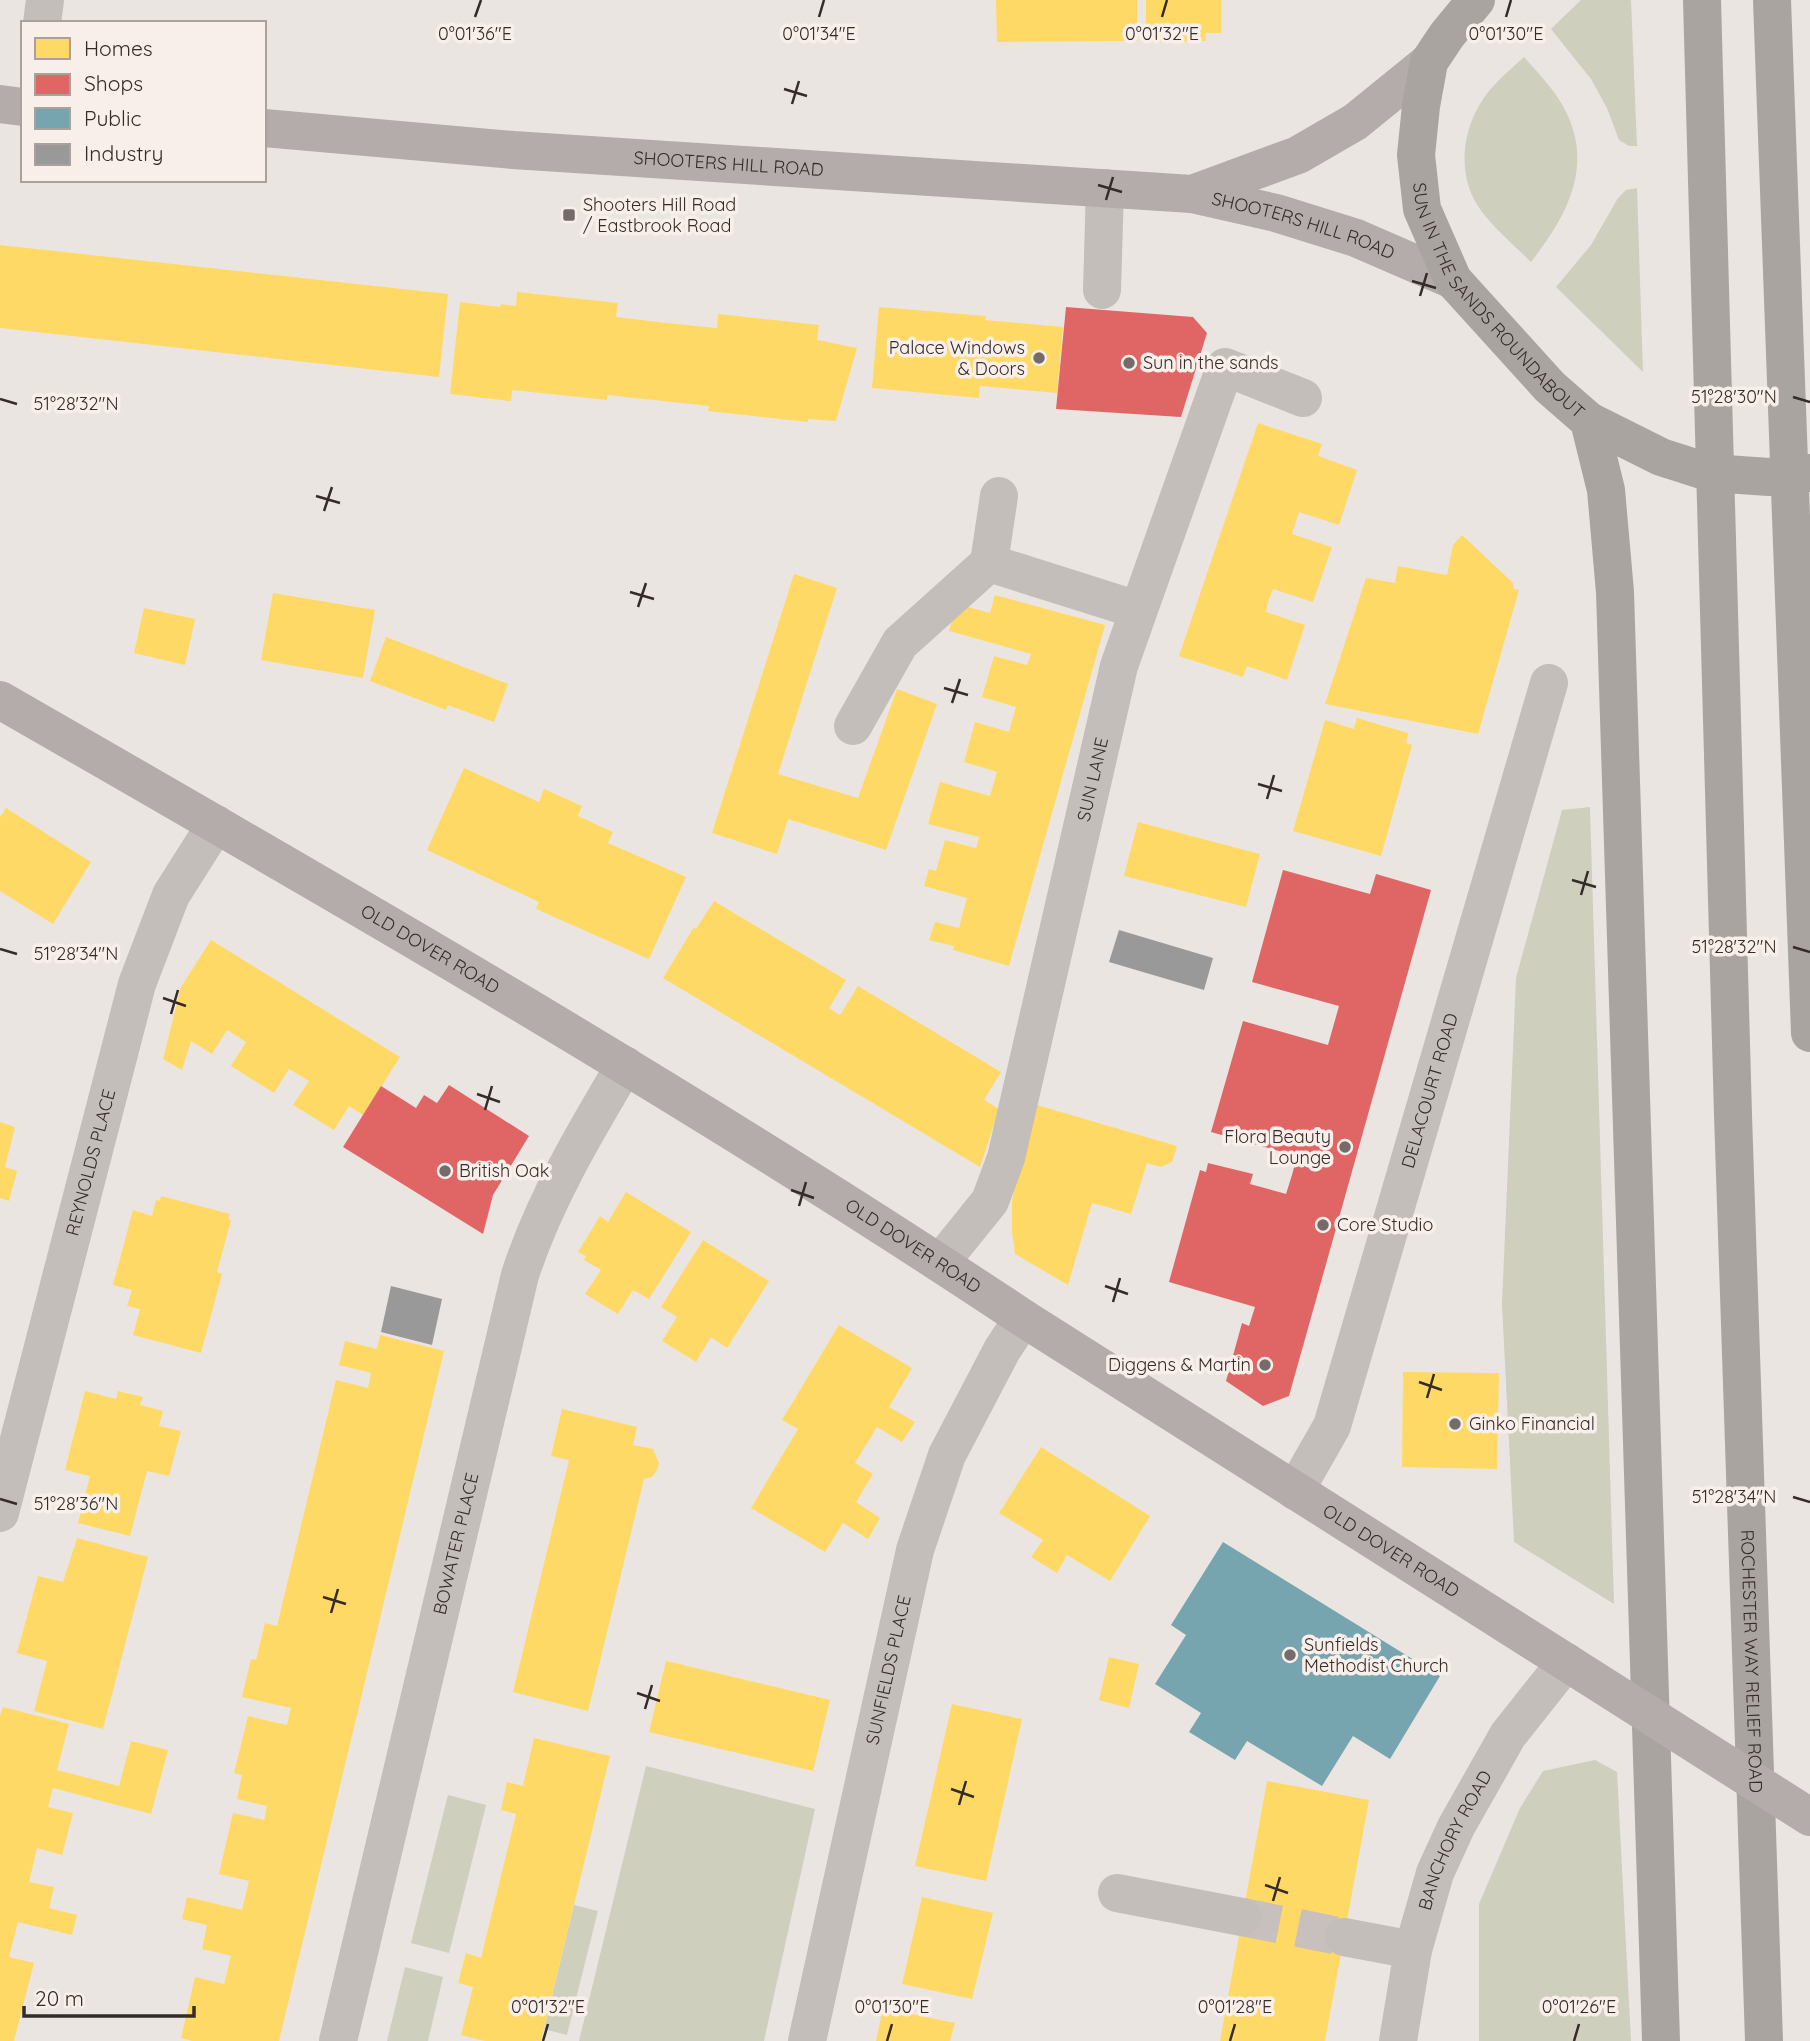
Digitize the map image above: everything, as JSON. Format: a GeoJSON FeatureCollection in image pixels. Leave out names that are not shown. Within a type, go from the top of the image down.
{"type":"FeatureCollection","features":[{"type":"Feature","properties":{"kind":"highway","name":"SUN IN THE SANDS ROUNDABOUT"},"geometry":{"type":"LineString","coordinates":[[1476,0],[1429,62],[1416,155],[1422,209],[1453,280],[1550,387],[1589,421],[1661,457],[1711,473],[1769,477],[1810,473]]}},
{"type":"Feature","properties":{"kind":"highway","name":"ROCHESTER WAY RELIEF ROAD"},"geometry":{"type":"LineString","coordinates":[[1702,0],[1733,1115],[1765,2041]]}},
{"type":"Feature","properties":{"kind":"highway"},"geometry":{"type":"LineString","coordinates":[[1772,0],[1810,1033]]}},
{"type":"Feature","properties":{"kind":"highway"},"geometry":{"type":"LineString","coordinates":[[1589,421],[1606,490],[1615,592],[1661,2041]]}},
{"type":"Feature","properties":{"kind":"main road","name":"SHOOTERS HILL ROAD"},"geometry":{"type":"LineString","coordinates":[[1192,194],[1298,155],[1355,122],[1429,62]]}},
{"type":"Feature","properties":{"kind":"main road"},"geometry":{"type":"LineString","coordinates":[[0,104],[21,107]]}},
{"type":"Feature","properties":{"kind":"main road","name":"SHOOTERS HILL ROAD"},"geometry":{"type":"LineString","coordinates":[[266,128],[513,150],[1192,194],[1276,212],[1356,238],[1453,280]]}},
{"type":"Feature","properties":{"kind":"main road","name":"OLD DOVER ROAD"},"geometry":{"type":"LineString","coordinates":[[0,700],[216,824],[625,1066],[1810,1816]]}},
{"type":"Feature","properties":{"kind":"street"},"geometry":{"type":"LineString","coordinates":[[42,21],[45,0]]}},
{"type":"Feature","properties":{"kind":"street"},"geometry":{"type":"LineString","coordinates":[[1102,290],[1105,188]]}},
{"type":"Feature","properties":{"kind":"street","name":"SUN LANE"},"geometry":{"type":"LineString","coordinates":[[940,1263],[990,1201],[1006,1158],[1119,666],[1225,367],[1303,398]]}},
{"type":"Feature","properties":{"kind":"street"},"geometry":{"type":"LineString","coordinates":[[853,726],[900,643],[989,563],[999,496]]}},
{"type":"Feature","properties":{"kind":"street"},"geometry":{"type":"LineString","coordinates":[[989,563],[1138,610]]}},
{"type":"Feature","properties":{"kind":"street","name":"DELACOURT ROAD"},"geometry":{"type":"LineString","coordinates":[[1295,1491],[1332,1426],[1549,683]]}},
{"type":"Feature","properties":{"kind":"street","name":"REYNOLDS PLACE"},"geometry":{"type":"LineString","coordinates":[[0,1513],[137,984],[171,895],[216,824]]}},
{"type":"Feature","properties":{"kind":"street","name":"BOWATER PLACE"},"geometry":{"type":"LineString","coordinates":[[338,2041],[520,1275],[541,1218],[598,1110],[625,1066]]}},
{"type":"Feature","properties":{"kind":"street","name":"SUNFIELDS PLACE"},"geometry":{"type":"LineString","coordinates":[[807,2041],[918,1539],[947,1455],[972,1405],[1023,1318]]}},
{"type":"Feature","properties":{"kind":"street","name":"BANCHORY ROAD"},"geometry":{"type":"LineString","coordinates":[[1398,2041],[1413,1950],[1440,1862],[1508,1735],[1566,1662]]}},
{"type":"Feature","properties":{"kind":"street"},"geometry":{"type":"LineString","coordinates":[[1117,1893],[1242,1917]]}},
{"type":"Feature","properties":{"kind":"street"},"geometry":{"type":"LineString","coordinates":[[1344,1937],[1413,1950]]}},
{"type":"Feature","properties":{"kind":"green space"},"geometry":{"type":"Polygon","coordinates":[[[1581,0],[1631,0],[1637,146],[1629,146],[1619,140],[1607,108],[1591,79],[1551,29],[1581,0]]]}},
{"type":"Feature","properties":{"kind":"green space"},"geometry":{"type":"Polygon","coordinates":[[[1524,57],[1551,88],[1564,108],[1573,129],[1577,150],[1573,189],[1556,227],[1531,262],[1499,232],[1474,200],[1464,159],[1468,130],[1484,97],[1524,57]]]}},
{"type":"Feature","properties":{"kind":"green space"},"geometry":{"type":"Polygon","coordinates":[[[1637,188],[1643,372],[1556,287],[1591,245],[1618,198],[1626,190],[1637,188]]]}},
{"type":"Feature","properties":{"kind":"green space"},"geometry":{"type":"Polygon","coordinates":[[[1590,807],[1614,1604],[1514,1542],[1502,1304],[1516,978],[1562,810],[1590,807]]]}},
{"type":"Feature","properties":{"kind":"green space"},"geometry":{"type":"Polygon","coordinates":[[[1595,1760],[1617,1772],[1631,2041],[1479,2041],[1479,1904],[1520,1808],[1543,1771],[1595,1760]]]}},
{"type":"Feature","properties":{"kind":"green space"},"geometry":{"type":"Polygon","coordinates":[[[646,1766],[815,1809],[764,2041],[579,2041],[646,1766]]]}},
{"type":"Feature","properties":{"kind":"green space"},"geometry":{"type":"Polygon","coordinates":[[[448,1795],[486,1805],[449,1953],[411,1943],[448,1795]]]}},
{"type":"Feature","properties":{"kind":"green space"},"geometry":{"type":"Polygon","coordinates":[[[574,1905],[598,1911],[567,2035],[544,2029],[574,1905]]]}},
{"type":"Feature","properties":{"kind":"green space"},"geometry":{"type":"Polygon","coordinates":[[[405,1967],[443,1977],[428,2041],[387,2041],[405,1967]]]}},
{"type":"Feature","properties":{"kind":"building: Homes"},"geometry":{"type":"Polygon","coordinates":[[[996,0],[1137,0],[1137,41],[997,42],[996,0]]]}},
{"type":"Feature","properties":{"kind":"building: Homes"},"geometry":{"type":"Polygon","coordinates":[[[1146,0],[1221,0],[1221,33],[1205,33],[1206,41],[1146,42],[1146,0]]]}},
{"type":"Feature","properties":{"kind":"building: Homes"},"geometry":{"type":"Polygon","coordinates":[[[0,245],[448,294],[439,377],[0,328],[0,245]]]}},
{"type":"Feature","properties":{"kind":"building: Homes"},"geometry":{"type":"Polygon","coordinates":[[[517,292],[618,303],[616,317],[667,323],[717,328],[718,314],[819,325],[817,340],[857,348],[836,421],[808,419],[808,422],[708,411],[709,406],[607,395],[607,400],[512,390],[511,401],[450,394],[460,302],[500,307],[501,304],[516,306],[517,292]]]}},
{"type":"Feature","properties":{"kind":"building: Homes"},"geometry":{"type":"Polygon","coordinates":[[[879,307],[986,316],[985,320],[1063,327],[1057,393],[980,386],[979,398],[872,388],[879,307]]]}},
{"type":"Feature","properties":{"kind":"building: Homes"},"geometry":{"type":"Polygon","coordinates":[[[1258,423],[1322,444],[1318,456],[1357,470],[1339,525],[1299,512],[1292,534],[1332,547],[1313,602],[1273,589],[1269,599],[1266,612],[1305,625],[1287,680],[1247,666],[1243,677],[1179,656],[1258,423]]]}},
{"type":"Feature","properties":{"kind":"building: Homes"},"geometry":{"type":"Polygon","coordinates":[[[1462,535],[1513,583],[1514,589],[1519,590],[1478,734],[1325,704],[1366,578],[1395,583],[1398,566],[1447,575],[1453,545],[1462,535]]]}},
{"type":"Feature","properties":{"kind":"building: Homes"},"geometry":{"type":"Polygon","coordinates":[[[794,574],[837,588],[778,774],[858,798],[897,689],[937,704],[886,850],[788,819],[777,854],[712,833],[794,574]]]}},
{"type":"Feature","properties":{"kind":"building: Homes"},"geometry":{"type":"Polygon","coordinates":[[[273,593],[375,610],[363,678],[261,660],[273,593]]]}},
{"type":"Feature","properties":{"kind":"building: Homes"},"geometry":{"type":"Polygon","coordinates":[[[995,595],[1105,625],[1009,966],[929,940],[935,922],[959,928],[967,898],[924,886],[929,869],[936,871],[945,840],[976,848],[979,837],[928,824],[940,782],[990,796],[997,772],[964,762],[975,722],[1009,732],[1016,707],[982,697],[994,656],[1027,665],[1031,654],[949,631],[957,604],[990,613],[995,595]]]}},
{"type":"Feature","properties":{"kind":"building: Homes"},"geometry":{"type":"Polygon","coordinates":[[[144,608],[195,619],[185,665],[134,653],[144,608]]]}},
{"type":"Feature","properties":{"kind":"building: Homes"},"geometry":{"type":"Polygon","coordinates":[[[386,637],[508,684],[494,722],[448,705],[446,710],[370,681],[386,637]]]}},
{"type":"Feature","properties":{"kind":"building: Homes"},"geometry":{"type":"Polygon","coordinates":[[[1357,718],[1408,733],[1406,743],[1412,745],[1381,856],[1293,831],[1325,720],[1354,729],[1357,718]]]}},
{"type":"Feature","properties":{"kind":"building: Homes"},"geometry":{"type":"Polygon","coordinates":[[[464,768],[539,802],[544,789],[582,806],[578,816],[613,832],[608,843],[686,877],[649,959],[536,909],[539,902],[427,850],[464,768]]]}},
{"type":"Feature","properties":{"kind":"building: Homes"},"geometry":{"type":"Polygon","coordinates":[[[6,808],[91,862],[53,924],[0,891],[0,817],[6,808]]]}},
{"type":"Feature","properties":{"kind":"building: Homes"},"geometry":{"type":"Polygon","coordinates":[[[1138,822],[1260,854],[1246,907],[1124,876],[1138,822]]]}},
{"type":"Feature","properties":{"kind":"building: Homes"},"geometry":{"type":"Polygon","coordinates":[[[714,901],[846,980],[829,1008],[840,1015],[858,986],[1001,1072],[984,1100],[999,1109],[980,1167],[663,978],[694,927],[696,929],[714,901]]]}},
{"type":"Feature","properties":{"kind":"building: Homes"},"geometry":{"type":"Polygon","coordinates":[[[211,940],[400,1057],[363,1115],[349,1106],[334,1130],[293,1105],[309,1081],[289,1069],[274,1093],[231,1066],[246,1042],[227,1030],[212,1054],[191,1041],[182,1070],[163,1059],[181,987],[211,940]]]}},
{"type":"Feature","properties":{"kind":"building: Homes"},"geometry":{"type":"Polygon","coordinates":[[[1030,1103],[1177,1146],[1172,1162],[1161,1167],[1147,1163],[1131,1214],[1092,1203],[1068,1285],[1015,1254],[1012,1201],[1030,1103]]]}},
{"type":"Feature","properties":{"kind":"building: Homes"},"geometry":{"type":"Polygon","coordinates":[[[0,1122],[15,1127],[5,1167],[17,1171],[9,1201],[0,1198],[0,1122]]]}},
{"type":"Feature","properties":{"kind":"building: Homes"},"geometry":{"type":"Polygon","coordinates":[[[626,1192],[691,1232],[649,1299],[633,1290],[618,1314],[585,1294],[601,1270],[584,1260],[586,1256],[578,1252],[600,1216],[608,1222],[626,1192]]]}},
{"type":"Feature","properties":{"kind":"building: Homes"},"geometry":{"type":"Polygon","coordinates":[[[161,1196],[230,1214],[228,1219],[231,1220],[217,1272],[222,1274],[201,1353],[133,1335],[140,1309],[127,1306],[132,1290],[113,1285],[133,1210],[152,1216],[156,1200],[160,1201],[161,1196]]]}},
{"type":"Feature","properties":{"kind":"building: Homes"},"geometry":{"type":"Polygon","coordinates":[[[703,1240],[769,1281],[727,1348],[711,1337],[696,1362],[662,1341],[677,1317],[661,1307],[703,1240]]]}},
{"type":"Feature","properties":{"kind":"building: Homes"},"geometry":{"type":"Polygon","coordinates":[[[839,1325],[912,1368],[889,1407],[915,1422],[902,1442],[877,1427],[855,1463],[873,1474],[856,1502],[880,1518],[868,1539],[843,1523],[825,1552],[751,1508],[798,1429],[782,1420],[839,1325]]]}},
{"type":"Feature","properties":{"kind":"building: Homes"},"geometry":{"type":"Polygon","coordinates":[[[380,1335],[444,1351],[279,2041],[192,2041],[181,2038],[195,1977],[224,1984],[231,1956],[202,1949],[207,1925],[182,1919],[187,1897],[242,1910],[249,1881],[219,1874],[233,1813],[264,1820],[267,1806],[237,1799],[242,1775],[234,1773],[248,1716],[287,1725],[291,1708],[242,1697],[251,1659],[256,1660],[265,1623],[277,1626],[336,1380],[368,1388],[371,1373],[339,1365],[345,1341],[377,1349],[380,1335]]]}},
{"type":"Feature","properties":{"kind":"building: Homes"},"geometry":{"type":"Polygon","coordinates":[[[1403,1372],[1499,1373],[1497,1469],[1402,1467],[1403,1372]]]}},
{"type":"Feature","properties":{"kind":"building: Homes"},"geometry":{"type":"Polygon","coordinates":[[[85,1391],[116,1399],[118,1391],[143,1397],[140,1405],[163,1411],[159,1426],[181,1431],[169,1476],[147,1471],[130,1536],[78,1523],[90,1476],[65,1470],[85,1391]]]}},
{"type":"Feature","properties":{"kind":"building: Homes"},"geometry":{"type":"Polygon","coordinates":[[[562,1409],[637,1427],[633,1445],[653,1449],[659,1463],[652,1477],[644,1479],[588,1711],[513,1692],[569,1460],[551,1456],[562,1409]]]}},
{"type":"Feature","properties":{"kind":"building: Homes"},"geometry":{"type":"Polygon","coordinates":[[[1041,1447],[1150,1516],[1110,1581],[1067,1555],[1057,1573],[1031,1557],[1043,1540],[999,1513],[1041,1447]]]}},
{"type":"Feature","properties":{"kind":"building: Homes"},"geometry":{"type":"Polygon","coordinates":[[[77,1538],[148,1557],[103,1729],[34,1711],[47,1661],[17,1653],[38,1576],[63,1582],[77,1538]]]}},
{"type":"Feature","properties":{"kind":"building: Homes"},"geometry":{"type":"Polygon","coordinates":[[[1109,1657],[1139,1664],[1129,1708],[1099,1700],[1109,1657]]]}},
{"type":"Feature","properties":{"kind":"building: Homes"},"geometry":{"type":"Polygon","coordinates":[[[666,1661],[830,1700],[813,1771],[649,1732],[666,1661]]]}},
{"type":"Feature","properties":{"kind":"building: Homes"},"geometry":{"type":"Polygon","coordinates":[[[952,1704],[1022,1719],[986,1881],[915,1866],[952,1704]]]}},
{"type":"Feature","properties":{"kind":"building: Homes"},"geometry":{"type":"Polygon","coordinates":[[[3,1707],[69,1724],[57,1770],[119,1786],[131,1741],[168,1750],[151,1814],[53,1788],[48,1807],[73,1813],[62,1855],[37,1848],[29,1882],[54,1887],[49,1908],[77,1915],[72,1935],[18,1922],[9,1957],[34,1963],[14,2041],[0,2041],[0,1716],[3,1707]]]}},
{"type":"Feature","properties":{"kind":"building: Homes"},"geometry":{"type":"Polygon","coordinates":[[[534,1738],[610,1756],[541,2041],[485,2041],[461,2035],[473,1987],[458,1983],[466,1953],[481,1958],[516,1814],[501,1810],[507,1782],[523,1786],[534,1738]]]}},
{"type":"Feature","properties":{"kind":"building: Homes"},"geometry":{"type":"Polygon","coordinates":[[[1267,1781],[1369,1800],[1325,2041],[1220,2041],[1267,1781]]]}},
{"type":"Feature","properties":{"kind":"building: Homes"},"geometry":{"type":"Polygon","coordinates":[[[922,1897],[993,1913],[972,1999],[902,1984],[922,1897]]]}},
{"type":"Feature","properties":{"kind":"building: Homes"},"geometry":{"type":"Polygon","coordinates":[[[883,2008],[955,2023],[950,2041],[876,2041],[883,2008]]]}},
{"type":"Feature","properties":{"kind":"building: Shops","name":"Sun in the sands"},"geometry":{"type":"Polygon","coordinates":[[[1066,307],[1193,317],[1207,333],[1181,417],[1056,409],[1066,307]]]}},
{"type":"Feature","properties":{"kind":"building: Shops"},"geometry":{"type":"Polygon","coordinates":[[[1283,870],[1370,894],[1376,874],[1431,890],[1289,1396],[1263,1406],[1226,1381],[1242,1323],[1249,1326],[1255,1307],[1169,1282],[1200,1170],[1206,1172],[1208,1163],[1253,1174],[1250,1184],[1286,1194],[1292,1175],[1297,1156],[1211,1132],[1243,1021],[1328,1045],[1339,1006],[1252,982],[1283,870]]]}},
{"type":"Feature","properties":{"kind":"building: Shops","name":"British Oak"},"geometry":{"type":"Polygon","coordinates":[[[449,1085],[529,1136],[493,1195],[483,1234],[343,1147],[381,1086],[416,1108],[424,1095],[437,1103],[449,1085]]]}},
{"type":"Feature","properties":{"kind":"building: Public","name":"Sunfields Methodist Church"},"geometry":{"type":"Polygon","coordinates":[[[1223,1542],[1440,1676],[1390,1759],[1353,1736],[1322,1786],[1247,1741],[1235,1760],[1189,1732],[1201,1713],[1155,1684],[1186,1635],[1171,1625],[1223,1542]]]}},
{"type":"Feature","properties":{"kind":"building: Industry"},"geometry":{"type":"Polygon","coordinates":[[[1119,930],[1213,958],[1204,990],[1109,962],[1119,930]]]}},
{"type":"Feature","properties":{"kind":"building: Industry"},"geometry":{"type":"Polygon","coordinates":[[[391,1286],[442,1299],[432,1345],[381,1332],[391,1286]]]}},
{"type":"Feature","properties":{"kind":"tunnel"},"geometry":{"type":"LineString","coordinates":[[1242,1917],[1344,1937]]}},
{"type":"Feature","properties":{"kind":"place","name":"Shooters Hill Road / Eastbrook Road"},"geometry":{"type":"Point","coordinates":[569,215]}},
{"type":"Feature","properties":{"kind":"place","name":"Palace Windows & Doors"},"geometry":{"type":"Point","coordinates":[1039,358]}},
{"type":"Feature","properties":{"kind":"place","name":"Sun in the sands"},"geometry":{"type":"Point","coordinates":[1129,363]}},
{"type":"Feature","properties":{"kind":"place","name":"Flora Beauty Lounge"},"geometry":{"type":"Point","coordinates":[1345,1147]}},
{"type":"Feature","properties":{"kind":"place","name":"British Oak"},"geometry":{"type":"Point","coordinates":[445,1171]}},
{"type":"Feature","properties":{"kind":"place","name":"Core Studio"},"geometry":{"type":"Point","coordinates":[1323,1225]}},
{"type":"Feature","properties":{"kind":"place","name":"Diggens & Martin"},"geometry":{"type":"Point","coordinates":[1265,1365]}},
{"type":"Feature","properties":{"kind":"place","name":"Ginko Financial"},"geometry":{"type":"Point","coordinates":[1455,1424]}},
{"type":"Feature","properties":{"kind":"place","name":"Sunfields Methodist Church"},"geometry":{"type":"Point","coordinates":[1290,1655]}}]}
